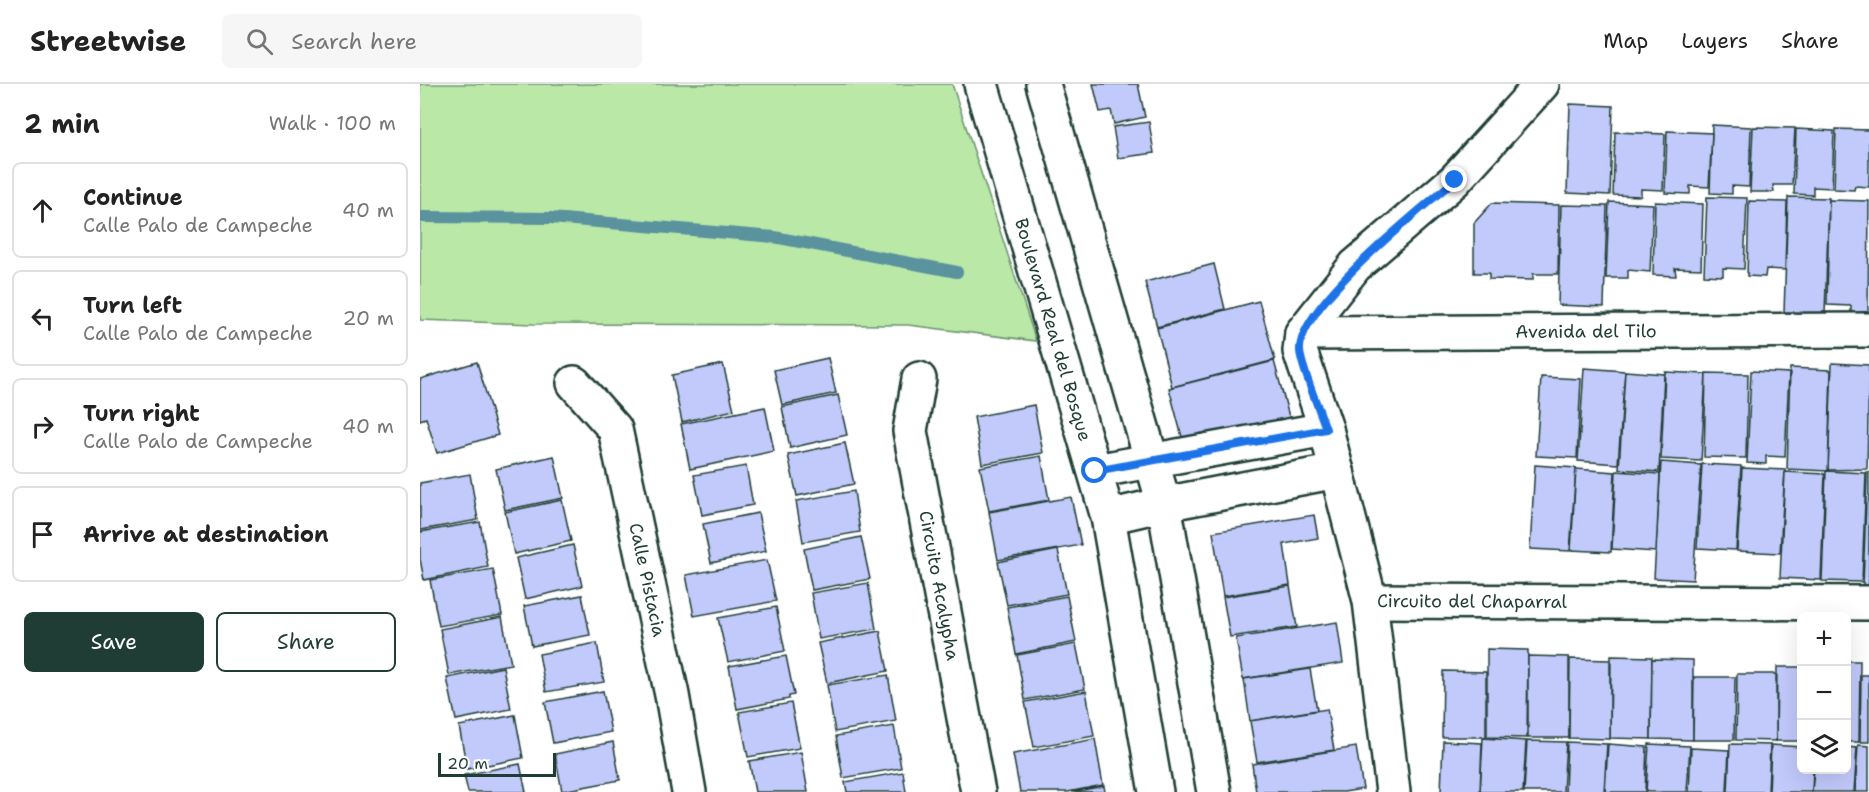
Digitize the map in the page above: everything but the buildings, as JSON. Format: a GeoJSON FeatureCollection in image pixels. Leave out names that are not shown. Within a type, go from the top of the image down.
{"type":"FeatureCollection","features":[{"type":"Feature","properties":{"kind":"street","name":"Boulevard Real del Bosque"},"geometry":{"type":"LineString","coordinates":[[981,84],[1108,517],[1156,792]]}},
{"type":"Feature","properties":{"kind":"street"},"geometry":{"type":"LineString","coordinates":[[1044,84],[1164,504],[1214,792]]}},
{"type":"Feature","properties":{"kind":"street"},"geometry":{"type":"LineString","coordinates":[[1302,333],[1354,266],[1455,180],[1542,84]]}},
{"type":"Feature","properties":{"kind":"street","name":"Avenida del Tilo"},"geometry":{"type":"LineString","coordinates":[[1302,333],[1869,330]]}},
{"type":"Feature","properties":{"kind":"street","name":"Circuito del Chaparral"},"geometry":{"type":"LineString","coordinates":[[1302,333],[1300,351],[1326,429],[1370,602],[1869,603]]}},
{"type":"Feature","properties":{"kind":"street","name":"Circuito Acalypha"},"geometry":{"type":"LineString","coordinates":[[919,379],[910,431],[978,792]]}},
{"type":"Feature","properties":{"kind":"street","name":"Calle Pistacia"},"geometry":{"type":"LineString","coordinates":[[573,383],[615,429],[672,695],[689,792]]}},
{"type":"Feature","properties":{"kind":"street"},"geometry":{"type":"LineString","coordinates":[[1095,471],[1154,463],[1326,429]]}},
{"type":"Feature","properties":{"kind":"street"},"geometry":{"type":"LineString","coordinates":[[1108,517],[1337,471]]}},
{"type":"Feature","properties":{"kind":"street"},"geometry":{"type":"LineString","coordinates":[[1370,602],[1393,792]]}},
{"type":"Feature","properties":{"kind":"green space"},"geometry":{"type":"Polygon","coordinates":[[[420,84],[952,84],[1036,341],[908,325],[533,324],[420,320],[420,84]]]}},
{"type":"Feature","properties":{"kind":"waterway"},"geometry":{"type":"LineString","coordinates":[[420,217],[551,218],[774,237],[957,272]]}},
{"type":"Feature","properties":{"kind":"route"},"geometry":{"type":"LineString","coordinates":[[1095,471],[1154,463],[1326,429],[1300,351],[1302,333],[1354,266],[1455,180]]}}]}
